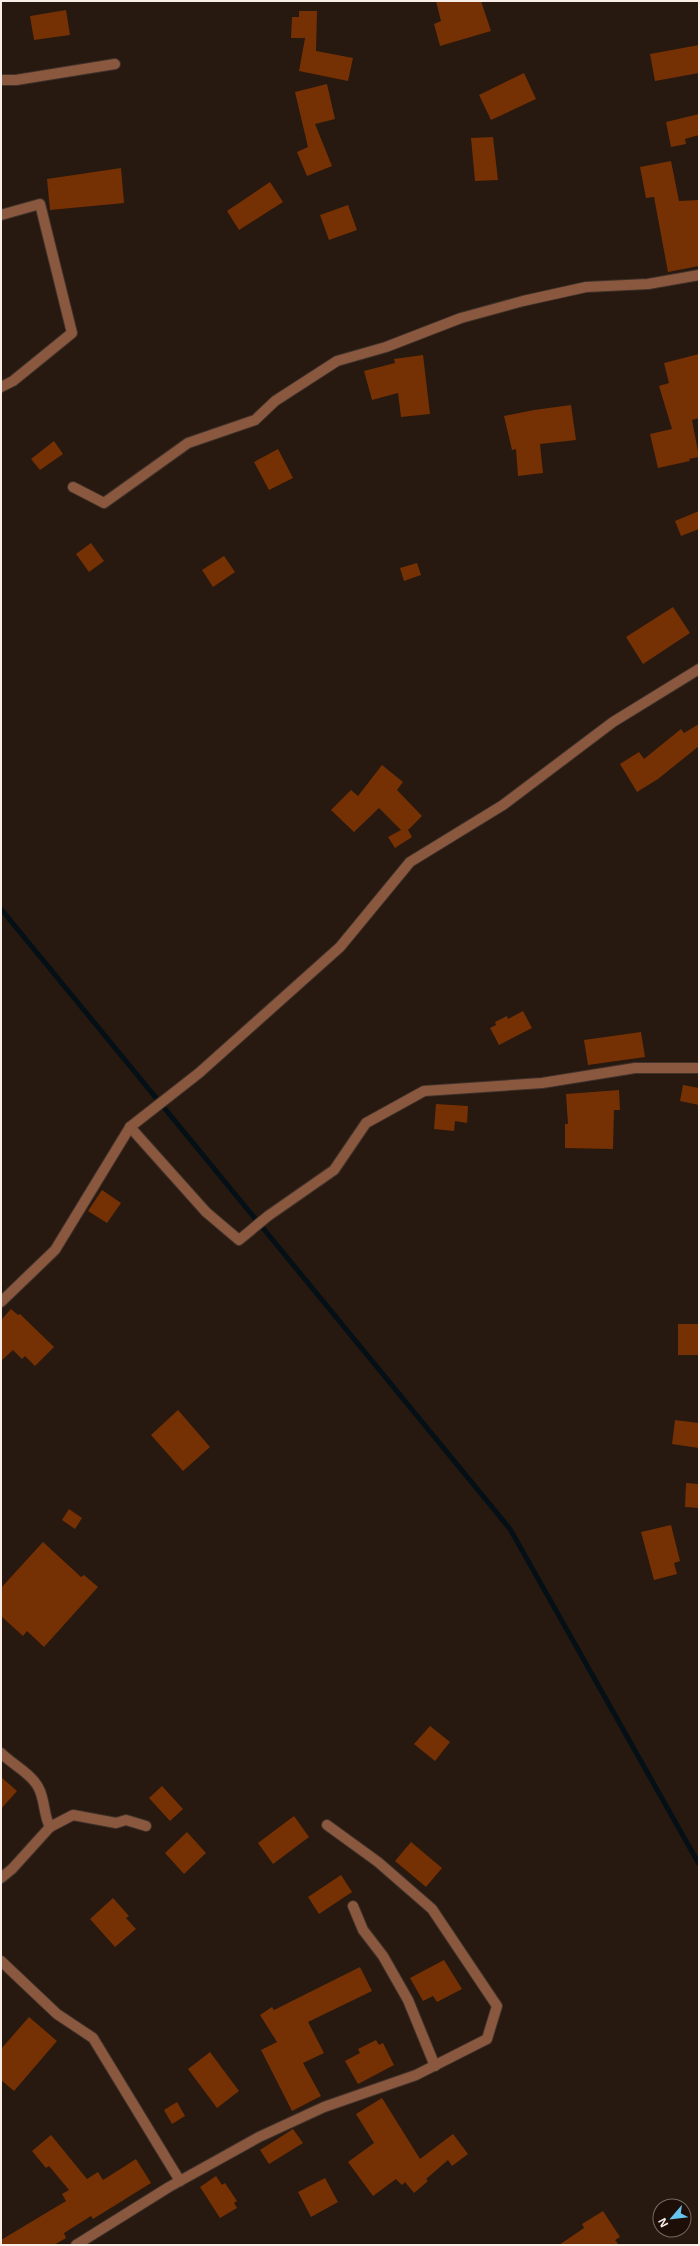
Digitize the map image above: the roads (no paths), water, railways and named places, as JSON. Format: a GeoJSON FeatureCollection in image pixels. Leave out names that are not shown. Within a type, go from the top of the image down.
{"type":"FeatureCollection","features":[{"type":"Feature","properties":{"kind":"street"},"geometry":{"type":"LineString","coordinates":[[1,80],[16,80],[115,64]]}},
{"type":"Feature","properties":{"kind":"street"},"geometry":{"type":"LineString","coordinates":[[1,215],[40,204],[72,333],[13,381],[1,387]]}},
{"type":"Feature","properties":{"kind":"street"},"geometry":{"type":"LineString","coordinates":[[73,487],[104,503],[188,443],[255,420],[275,401],[337,361],[386,347],[461,318],[586,287],[648,284],[699,275]]}},
{"type":"Feature","properties":{"kind":"street"},"geometry":{"type":"LineString","coordinates":[[1,1302],[55,1250],[130,1127],[199,1073],[340,947],[410,862],[502,805],[613,722],[699,669]]}},
{"type":"Feature","properties":{"kind":"street"},"geometry":{"type":"LineString","coordinates":[[130,1127],[206,1212],[239,1240],[268,1216],[334,1170],[366,1123],[424,1091],[542,1083],[635,1068],[699,1068]]}},
{"type":"Feature","properties":{"kind":"street"},"geometry":{"type":"LineString","coordinates":[[1,1753],[30,1778],[40,1789],[46,1819],[50,1827]]}},
{"type":"Feature","properties":{"kind":"street"},"geometry":{"type":"LineString","coordinates":[[1,1878],[12,1869],[50,1827],[73,1816],[116,1824],[126,1820],[146,1826]]}},
{"type":"Feature","properties":{"kind":"street"},"geometry":{"type":"LineString","coordinates":[[76,2245],[180,2181],[259,2137],[324,2107],[416,2075],[487,2039],[497,2006],[432,1909],[378,1862],[327,1825]]}},
{"type":"Feature","properties":{"kind":"street"},"geometry":{"type":"LineString","coordinates":[[353,1906],[363,1930],[383,1956],[408,2000],[435,2066]]}},
{"type":"Feature","properties":{"kind":"street"},"geometry":{"type":"LineString","coordinates":[[1,1961],[58,2014],[93,2038],[180,2181]]}},
{"type":"Feature","properties":{"kind":"waterway"},"geometry":{"type":"LineString","coordinates":[[1,909],[510,1529],[699,1864]]}}]}
